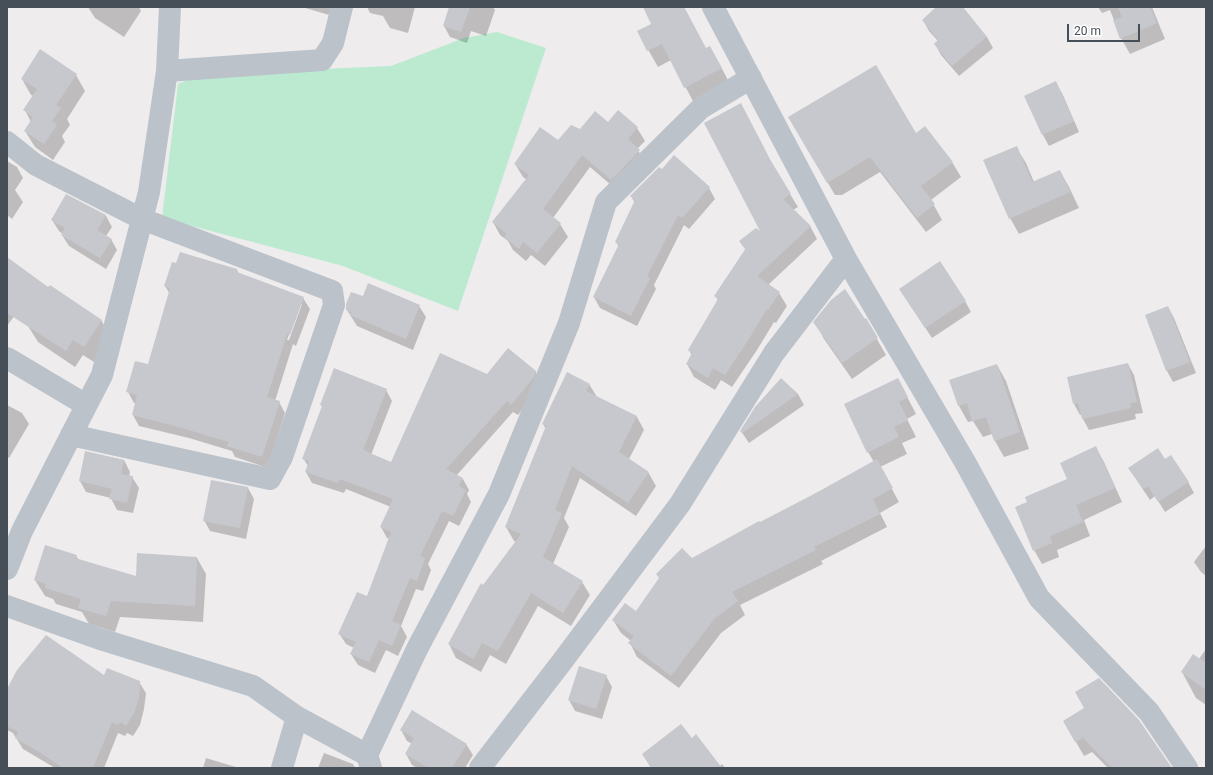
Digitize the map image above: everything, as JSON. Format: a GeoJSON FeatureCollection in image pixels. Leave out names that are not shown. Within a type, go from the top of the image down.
{"type":"FeatureCollection","features":[{"type":"Feature","properties":{"kind":"street"},"geometry":{"type":"LineString","coordinates":[[7,569],[22,531],[102,376],[149,192],[167,71],[170,7]]}},
{"type":"Feature","properties":{"kind":"street"},"geometry":{"type":"LineString","coordinates":[[167,71],[322,60],[333,43],[342,7]]}},
{"type":"Feature","properties":{"kind":"street"},"geometry":{"type":"LineString","coordinates":[[713,7],[846,259],[965,462],[1039,598],[1149,712],[1187,768]]}},
{"type":"Feature","properties":{"kind":"street"},"geometry":{"type":"LineString","coordinates":[[7,606],[100,639],[253,686],[297,717],[369,762],[417,649],[499,494],[569,323],[606,202],[701,108],[750,78]]}},
{"type":"Feature","properties":{"kind":"street"},"geometry":{"type":"LineString","coordinates":[[7,142],[36,164],[142,219],[332,291],[334,305],[282,457],[270,479],[71,435]]}},
{"type":"Feature","properties":{"kind":"street"},"geometry":{"type":"LineString","coordinates":[[480,768],[680,504],[774,353],[846,259]]}},
{"type":"Feature","properties":{"kind":"street"},"geometry":{"type":"LineString","coordinates":[[7,358],[86,405]]}},
{"type":"Feature","properties":{"kind":"street"},"geometry":{"type":"LineString","coordinates":[[282,768],[297,717]]}},
{"type":"Feature","properties":{"kind":"green space"},"geometry":{"type":"Polygon","coordinates":[[[497,32],[546,48],[458,311],[343,266],[162,218],[178,84],[201,74],[391,66],[464,38],[497,32]]]}},
{"type":"Feature","properties":{"kind":"building"},"geometry":{"type":"Polygon","coordinates":[[[449,7],[470,7],[461,32],[443,26],[449,7]]]}},
{"type":"Feature","properties":{"kind":"building"},"geometry":{"type":"Polygon","coordinates":[[[643,7],[684,7],[706,48],[710,46],[722,68],[684,88],[662,44],[647,51],[637,31],[651,24],[643,7]]]}},
{"type":"Feature","properties":{"kind":"building"},"geometry":{"type":"Polygon","coordinates":[[[936,7],[963,7],[987,37],[952,66],[934,44],[938,40],[922,20],[936,7]]]}},
{"type":"Feature","properties":{"kind":"building"},"geometry":{"type":"Polygon","coordinates":[[[1118,7],[1150,7],[1157,23],[1120,39],[1113,20],[1122,17],[1118,7]]]}},
{"type":"Feature","properties":{"kind":"building"},"geometry":{"type":"Polygon","coordinates":[[[40,49],[77,74],[56,105],[61,108],[52,121],[57,125],[44,144],[24,131],[33,117],[23,110],[37,89],[21,79],[40,49]]]}},
{"type":"Feature","properties":{"kind":"building"},"geometry":{"type":"Polygon","coordinates":[[[876,65],[916,133],[925,126],[953,162],[921,186],[935,204],[917,218],[870,157],[827,183],[788,117],[876,65]]]}},
{"type":"Feature","properties":{"kind":"building"},"geometry":{"type":"Polygon","coordinates":[[[1056,81],[1074,121],[1042,135],[1024,96],[1056,81]]]}},
{"type":"Feature","properties":{"kind":"building"},"geometry":{"type":"Polygon","coordinates":[[[741,103],[771,161],[791,194],[783,199],[811,226],[757,276],[780,292],[768,310],[767,309],[725,375],[713,368],[708,378],[686,364],[692,353],[688,350],[718,299],[714,296],[746,248],[739,241],[756,228],[760,231],[704,123],[741,103]]]}},
{"type":"Feature","properties":{"kind":"building"},"geometry":{"type":"Polygon","coordinates":[[[618,110],[638,127],[628,139],[640,150],[611,180],[582,155],[543,209],[561,223],[537,253],[523,242],[519,249],[504,237],[507,234],[492,222],[529,175],[514,164],[540,127],[558,140],[571,125],[580,129],[595,111],[608,122],[618,110]]]}},
{"type":"Feature","properties":{"kind":"building"},"geometry":{"type":"Polygon","coordinates":[[[1017,146],[1032,182],[1060,170],[1070,192],[1009,219],[983,160],[1017,146]]]}},
{"type":"Feature","properties":{"kind":"building"},"geometry":{"type":"Polygon","coordinates":[[[674,155],[710,187],[682,218],[678,215],[647,276],[650,278],[631,316],[593,297],[619,244],[615,242],[635,200],[630,196],[659,167],[662,169],[674,155]]]}},
{"type":"Feature","properties":{"kind":"building"},"geometry":{"type":"Polygon","coordinates":[[[66,194],[106,215],[97,230],[112,239],[100,258],[61,235],[65,228],[51,220],[66,194]]]}},
{"type":"Feature","properties":{"kind":"building"},"geometry":{"type":"Polygon","coordinates":[[[180,252],[237,269],[237,272],[304,297],[290,335],[287,334],[267,397],[280,401],[262,457],[227,446],[229,442],[132,415],[137,395],[126,392],[135,361],[148,364],[170,288],[164,286],[172,262],[176,263],[180,252]]]}},
{"type":"Feature","properties":{"kind":"building"},"geometry":{"type":"Polygon","coordinates":[[[7,257],[48,287],[50,285],[102,320],[84,347],[73,340],[66,351],[7,313],[7,257]]]}},
{"type":"Feature","properties":{"kind":"building"},"geometry":{"type":"Polygon","coordinates":[[[940,261],[966,301],[925,328],[899,289],[940,261]]]}},
{"type":"Feature","properties":{"kind":"building"},"geometry":{"type":"Polygon","coordinates":[[[368,283],[420,305],[406,339],[350,315],[351,312],[346,310],[346,304],[351,292],[363,296],[368,283]]]}},
{"type":"Feature","properties":{"kind":"building"},"geometry":{"type":"Polygon","coordinates":[[[845,289],[865,319],[866,318],[878,338],[842,363],[813,322],[831,300],[845,289]]]}},
{"type":"Feature","properties":{"kind":"building"},"geometry":{"type":"Polygon","coordinates":[[[1168,306],[1190,362],[1166,371],[1145,315],[1168,306]]]}},
{"type":"Feature","properties":{"kind":"building"},"geometry":{"type":"Polygon","coordinates":[[[508,348],[536,371],[534,377],[511,405],[507,401],[446,469],[463,478],[459,486],[466,490],[453,516],[442,511],[420,556],[425,558],[417,581],[410,578],[392,621],[401,625],[392,646],[379,640],[369,662],[350,654],[356,642],[338,634],[357,592],[367,596],[391,532],[380,527],[393,499],[340,479],[338,483],[305,472],[309,461],[302,459],[322,406],[320,405],[334,368],[387,389],[363,450],[391,462],[440,353],[487,374],[508,348]]]}},
{"type":"Feature","properties":{"kind":"building"},"geometry":{"type":"Polygon","coordinates":[[[1128,363],[1137,402],[1130,403],[1131,408],[1082,419],[1078,403],[1073,404],[1067,377],[1128,363]]]}},
{"type":"Feature","properties":{"kind":"building"},"geometry":{"type":"Polygon","coordinates":[[[997,364],[1020,432],[994,441],[986,417],[972,421],[967,403],[958,406],[949,380],[997,364]]]}},
{"type":"Feature","properties":{"kind":"building"},"geometry":{"type":"Polygon","coordinates":[[[567,372],[590,384],[586,391],[637,416],[619,452],[649,472],[628,503],[572,466],[555,510],[562,513],[543,557],[583,581],[563,613],[531,593],[498,651],[482,643],[473,659],[448,644],[481,583],[483,585],[521,534],[505,527],[546,426],[542,424],[567,372]]]}},
{"type":"Feature","properties":{"kind":"building"},"geometry":{"type":"Polygon","coordinates":[[[781,378],[798,394],[742,433],[740,431],[755,407],[781,378]]]}},
{"type":"Feature","properties":{"kind":"building"},"geometry":{"type":"Polygon","coordinates":[[[898,378],[908,397],[899,402],[908,420],[894,427],[899,437],[867,453],[844,404],[898,378]]]}},
{"type":"Feature","properties":{"kind":"building"},"geometry":{"type":"Polygon","coordinates":[[[1096,446],[1115,488],[1076,505],[1083,522],[1050,536],[1052,543],[1033,551],[1015,507],[1027,502],[1025,497],[1067,479],[1060,463],[1096,446]]]}},
{"type":"Feature","properties":{"kind":"building"},"geometry":{"type":"Polygon","coordinates":[[[1158,448],[1165,459],[1171,455],[1189,482],[1158,502],[1148,486],[1143,489],[1128,468],[1158,448]]]}},
{"type":"Feature","properties":{"kind":"building"},"geometry":{"type":"Polygon","coordinates":[[[85,451],[124,460],[121,474],[133,476],[127,503],[109,499],[112,489],[79,481],[85,451]]]}},
{"type":"Feature","properties":{"kind":"building"},"geometry":{"type":"Polygon","coordinates":[[[877,459],[893,488],[873,499],[880,514],[814,547],[816,550],[732,592],[738,601],[714,619],[671,676],[628,643],[634,636],[612,620],[625,603],[636,611],[659,578],[656,574],[682,548],[692,558],[877,459]]]}},
{"type":"Feature","properties":{"kind":"building"},"geometry":{"type":"Polygon","coordinates":[[[211,480],[248,487],[240,528],[203,521],[211,480]]]}},
{"type":"Feature","properties":{"kind":"building"},"geometry":{"type":"Polygon","coordinates":[[[45,545],[77,555],[75,558],[136,576],[137,553],[197,557],[195,606],[111,601],[106,616],[78,608],[81,599],[45,588],[46,584],[34,580],[45,545]]]}},
{"type":"Feature","properties":{"kind":"building"},"geometry":{"type":"Polygon","coordinates":[[[46,635],[104,675],[107,668],[140,681],[139,698],[134,713],[126,726],[121,722],[118,725],[112,722],[93,768],[63,768],[15,738],[18,732],[7,726],[7,689],[17,670],[46,635]]]}},
{"type":"Feature","properties":{"kind":"building"},"geometry":{"type":"Polygon","coordinates":[[[1193,654],[1206,663],[1206,690],[1181,672],[1193,654]]]}},
{"type":"Feature","properties":{"kind":"building"},"geometry":{"type":"Polygon","coordinates":[[[579,666],[607,675],[596,709],[568,700],[579,666]]]}},
{"type":"Feature","properties":{"kind":"building"},"geometry":{"type":"Polygon","coordinates":[[[1099,678],[1139,720],[1172,768],[1112,768],[1083,738],[1075,742],[1063,721],[1084,708],[1075,692],[1099,678]]]}},
{"type":"Feature","properties":{"kind":"building"},"geometry":{"type":"Polygon","coordinates":[[[412,710],[467,744],[452,768],[428,768],[405,754],[414,738],[400,730],[412,710]]]}},
{"type":"Feature","properties":{"kind":"building"},"geometry":{"type":"Polygon","coordinates":[[[681,724],[692,738],[696,734],[722,768],[652,768],[642,754],[681,724]]]}}]}
